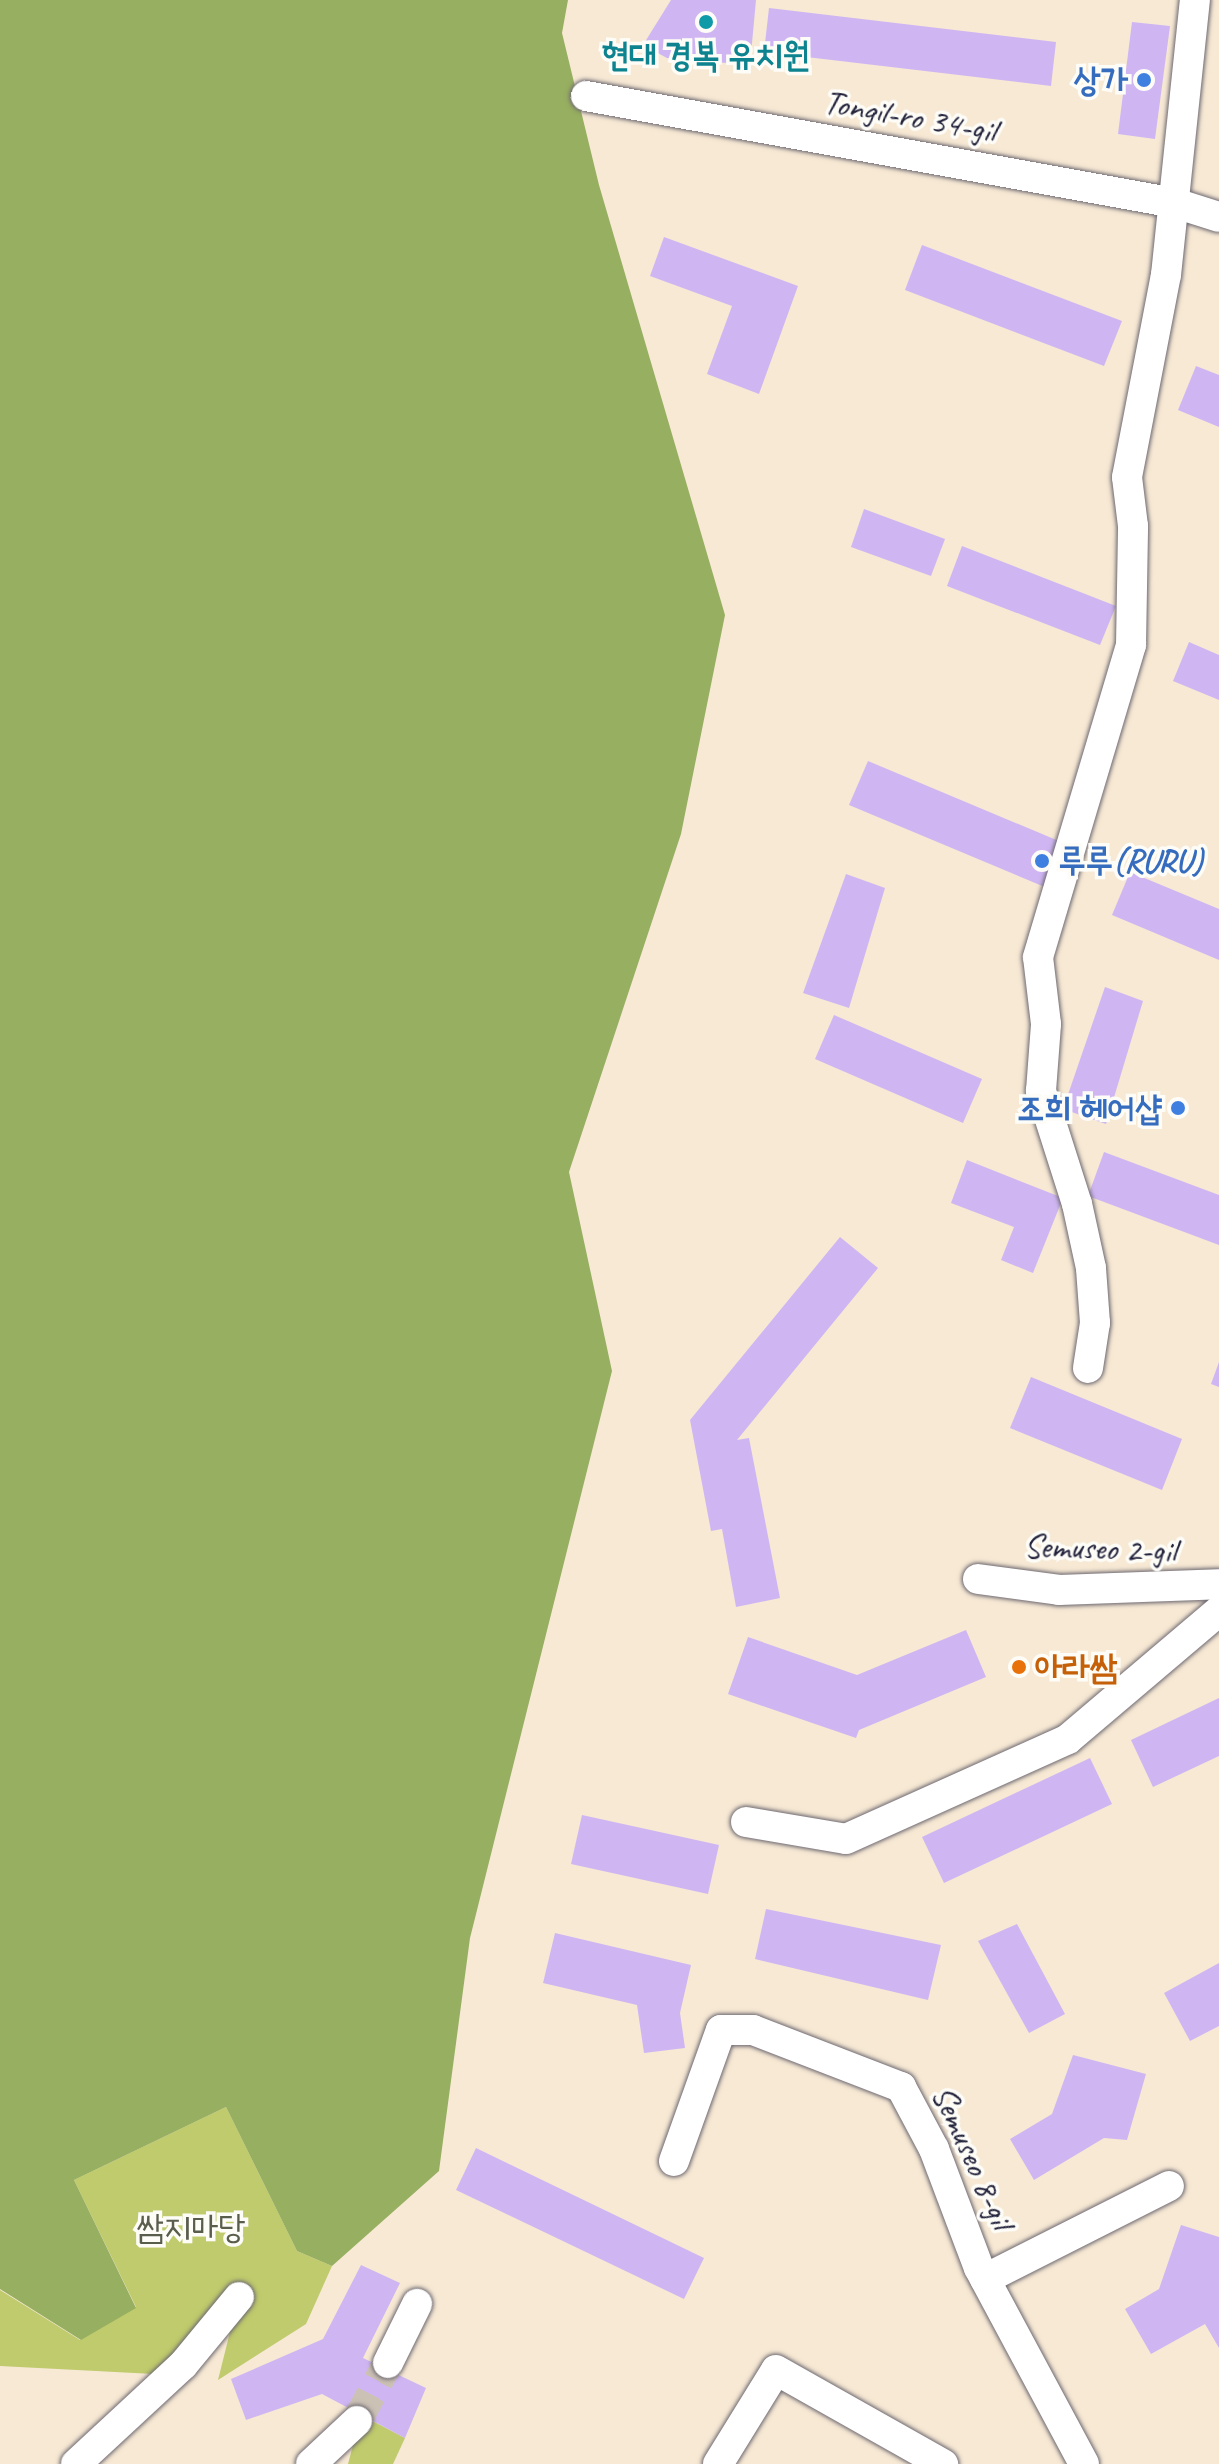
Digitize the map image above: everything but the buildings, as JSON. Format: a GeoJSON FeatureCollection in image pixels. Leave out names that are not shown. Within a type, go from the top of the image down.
{"type":"FeatureCollection","features":[{"type":"Feature","properties":{"kind":"street"},"geometry":{"type":"LineString","coordinates":[[1088,1368],[1095,1323],[1091,1268],[1077,1204],[1041,1091],[1046,1024],[1038,957],[1131,645],[1133,526],[1127,477],[1175,203],[1195,0]]}},
{"type":"Feature","properties":{"kind":"street","name":"Tongil-ro 34-gil"},"geometry":{"type":"LineString","coordinates":[[586,96],[1175,203],[1219,217]]}},
{"type":"Feature","properties":{"kind":"street","name":"Semuseo 2-gil"},"geometry":{"type":"LineString","coordinates":[[978,1579],[1059,1590],[1219,1584]]}},
{"type":"Feature","properties":{"kind":"street"},"geometry":{"type":"LineString","coordinates":[[746,1822],[846,1839],[1068,1739],[1219,1611]]}},
{"type":"Feature","properties":{"kind":"street","name":"Semuseo 8-gil"},"geometry":{"type":"LineString","coordinates":[[674,2161],[721,2030],[753,2030],[901,2087],[934,2149],[985,2279],[1084,2464]]}},
{"type":"Feature","properties":{"kind":"street"},"geometry":{"type":"LineString","coordinates":[[985,2279],[1169,2186]]}},
{"type":"Feature","properties":{"kind":"street"},"geometry":{"type":"LineString","coordinates":[[76,2464],[183,2365],[239,2297]]}},
{"type":"Feature","properties":{"kind":"street"},"geometry":{"type":"LineString","coordinates":[[388,2363],[417,2304]]}},
{"type":"Feature","properties":{"kind":"street"},"geometry":{"type":"LineString","coordinates":[[718,2464],[776,2370],[913,2457],[943,2464]]}},
{"type":"Feature","properties":{"kind":"street"},"geometry":{"type":"LineString","coordinates":[[331,2454],[357,2421]]}},
{"type":"Feature","properties":{"kind":"green space"},"geometry":{"type":"Polygon","coordinates":[[[0,0],[568,0],[562,33],[599,185],[725,615],[681,834],[569,1172],[612,1371],[470,1938],[439,2171],[332,2266],[297,2251],[226,2107],[74,2180],[136,2308],[81,2340],[0,2289],[0,0]]]}},
{"type":"Feature","properties":{"kind":"green space","name":"쌈지마당"},"geometry":{"type":"Polygon","coordinates":[[[226,2107],[297,2251],[332,2266],[306,2324],[218,2380],[238,2300],[173,2375],[0,2366],[0,2290],[80,2340],[136,2307],[74,2180],[226,2107]]]}},
{"type":"Feature","properties":{"kind":"green space"},"geometry":{"type":"Polygon","coordinates":[[[361,2415],[405,2438],[393,2464],[348,2464],[361,2415]]]}},
{"type":"Feature","properties":{"kind":"tunnel"},"geometry":{"type":"LineString","coordinates":[[357,2421],[388,2363]]}},
{"type":"Feature","properties":{"kind":"place","name":"현대 경복 유치원"},"geometry":{"type":"Point","coordinates":[706,22]}},
{"type":"Feature","properties":{"kind":"place","name":"상가"},"geometry":{"type":"Point","coordinates":[1144,80]}},
{"type":"Feature","properties":{"kind":"place","name":"루루(RURU)"},"geometry":{"type":"Point","coordinates":[1042,861]}},
{"type":"Feature","properties":{"kind":"place","name":"조희 헤어샵"},"geometry":{"type":"Point","coordinates":[1178,1108]}},
{"type":"Feature","properties":{"kind":"place","name":"아라쌈"},"geometry":{"type":"Point","coordinates":[1019,1667]}}]}
